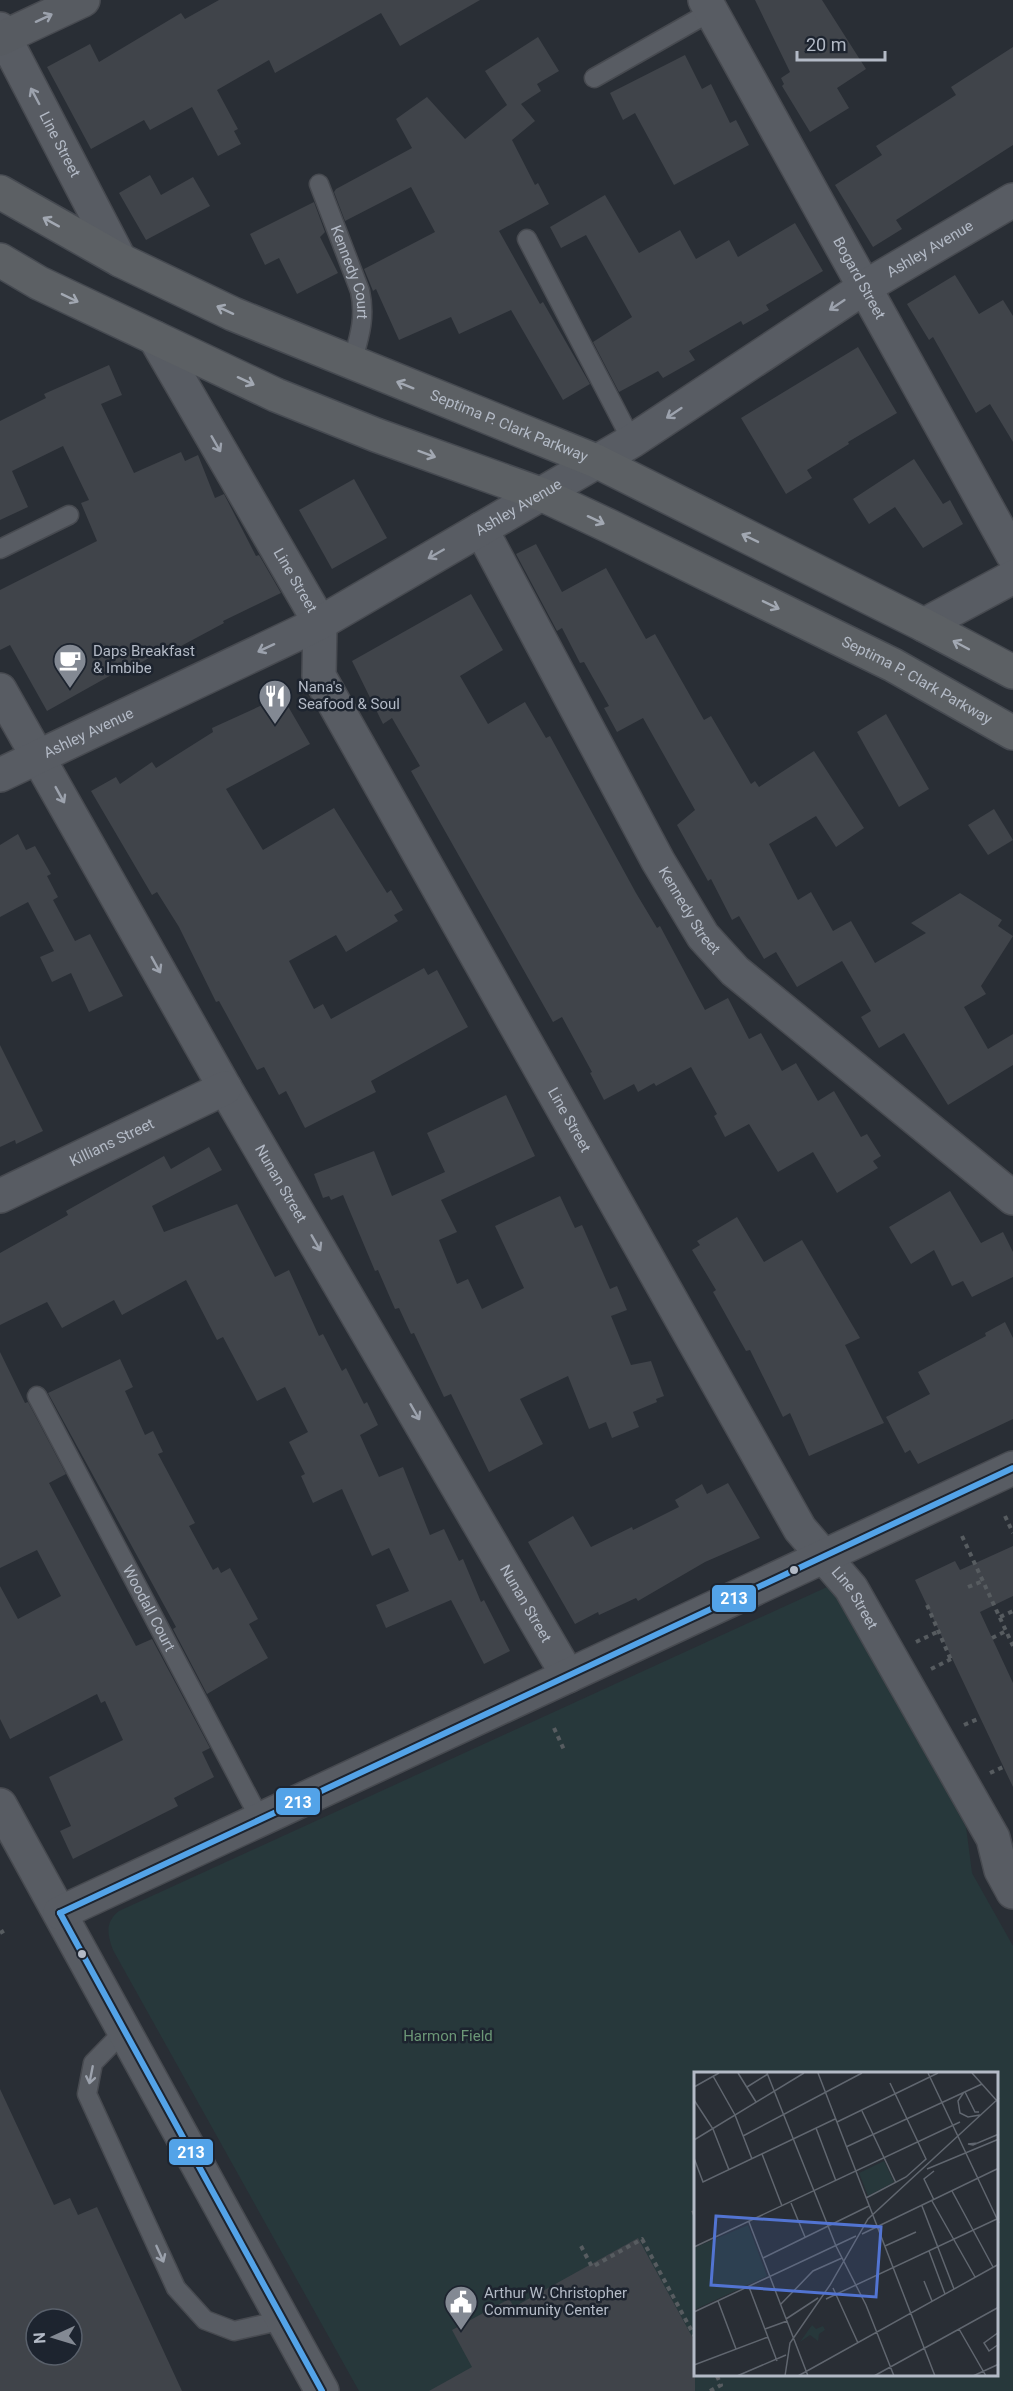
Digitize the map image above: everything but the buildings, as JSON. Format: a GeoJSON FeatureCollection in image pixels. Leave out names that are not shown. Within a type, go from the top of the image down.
{"type":"FeatureCollection","features":[{"type":"Feature","properties":{"kind":"highway","name":"Septima P. Clark Parkway"},"geometry":{"type":"LineString","coordinates":[[0,192],[120,260],[233,314],[596,461],[1013,672]]}},
{"type":"Feature","properties":{"kind":"highway","name":"Septima P. Clark Parkway"},"geometry":{"type":"LineString","coordinates":[[0,260],[39,283],[276,396],[376,435],[543,495],[893,665],[1013,733]]}},
{"type":"Feature","properties":{"kind":"main road"},"geometry":{"type":"LineString","coordinates":[[2,35],[83,0]]}},
{"type":"Feature","properties":{"kind":"street","name":"Bogard Street"},"geometry":{"type":"LineString","coordinates":[[708,5],[1013,555]]}},
{"type":"Feature","properties":{"kind":"street","name":"Line Street"},"geometry":{"type":"LineString","coordinates":[[2,35],[120,260]]}},
{"type":"Feature","properties":{"kind":"street","name":"Ashley Avenue"},"geometry":{"type":"LineString","coordinates":[[0,775],[320,623],[632,441],[865,287],[1013,200]]}},
{"type":"Feature","properties":{"kind":"street","name":"Line Street"},"geometry":{"type":"LineString","coordinates":[[155,339],[320,623],[319,676],[800,1529],[854,1593],[1003,1834],[1001,1870],[1013,1892]]}},
{"type":"Feature","properties":{"kind":"street","name":"Kennedy Street"},"geometry":{"type":"LineString","coordinates":[[481,529],[658,861],[703,936],[735,971],[1013,1198]]}},
{"type":"Feature","properties":{"kind":"street"},"geometry":{"type":"LineString","coordinates":[[924,625],[1013,577]]}},
{"type":"Feature","properties":{"kind":"street","name":"Nunan Street"},"geometry":{"type":"LineString","coordinates":[[0,690],[225,1088],[568,1676]]}},
{"type":"Feature","properties":{"kind":"street"},"geometry":{"type":"LineString","coordinates":[[975,710],[1013,752]]}},
{"type":"Feature","properties":{"kind":"street","name":"Killians Street"},"geometry":{"type":"LineString","coordinates":[[0,1196],[225,1088]]}},
{"type":"Feature","properties":{"kind":"street"},"geometry":{"type":"LineString","coordinates":[[60,1913],[1013,1468]]}},
{"type":"Feature","properties":{"kind":"street"},"geometry":{"type":"LineString","coordinates":[[0,1805],[322,2391]]}},
{"type":"Feature","properties":{"kind":"lane"},"geometry":{"type":"LineString","coordinates":[[594,78],[708,5]]}},
{"type":"Feature","properties":{"kind":"lane","name":"Kennedy Court"},"geometry":{"type":"LineString","coordinates":[[319,183],[364,308],[364,323],[352,363]]}},
{"type":"Feature","properties":{"kind":"lane"},"geometry":{"type":"LineString","coordinates":[[527,239],[632,441]]}},
{"type":"Feature","properties":{"kind":"lane"},"geometry":{"type":"LineString","coordinates":[[0,549],[69,515]]}},
{"type":"Feature","properties":{"kind":"lane","name":"Woodall Court"},"geometry":{"type":"LineString","coordinates":[[37,1396],[260,1820]]}},
{"type":"Feature","properties":{"kind":"lane"},"geometry":{"type":"LineString","coordinates":[[125,2030],[93,2063],[87,2094],[176,2288],[205,2320],[234,2331],[283,2320]]}},
{"type":"Feature","properties":{"kind":"path"},"geometry":{"type":"LineString","coordinates":[[1005,1516],[1013,1533]]}},
{"type":"Feature","properties":{"kind":"path"},"geometry":{"type":"LineString","coordinates":[[962,1536],[1013,1646]]}},
{"type":"Feature","properties":{"kind":"path"},"geometry":{"type":"LineString","coordinates":[[968,1587],[983,1581]]}},
{"type":"Feature","properties":{"kind":"path"},"geometry":{"type":"LineString","coordinates":[[923,1673],[951,1660],[927,1605]]}},
{"type":"Feature","properties":{"kind":"path"},"geometry":{"type":"LineString","coordinates":[[1000,1617],[1013,1611]]}},
{"type":"Feature","properties":{"kind":"path"},"geometry":{"type":"LineString","coordinates":[[992,1638],[1006,1631]]}},
{"type":"Feature","properties":{"kind":"path"},"geometry":{"type":"LineString","coordinates":[[907,1646],[937,1632]]}},
{"type":"Feature","properties":{"kind":"path"},"geometry":{"type":"LineString","coordinates":[[955,1729],[980,1718]]}},
{"type":"Feature","properties":{"kind":"path"},"geometry":{"type":"LineString","coordinates":[[554,1728],[565,1752]]}},
{"type":"Feature","properties":{"kind":"path"},"geometry":{"type":"LineString","coordinates":[[0,1933],[7,1929]]}},
{"type":"Feature","properties":{"kind":"path"},"geometry":{"type":"LineString","coordinates":[[581,2246],[592,2267],[642,2239],[694,2335]]}},
{"type":"Feature","properties":{"kind":"path"},"geometry":{"type":"LineString","coordinates":[[710,2391],[722,2385],[717,2376]]}},
{"type":"Feature","properties":{"kind":"green space","name":"Harmon Field"},"geometry":{"type":"Polygon","coordinates":[[[827,1587],[840,1600],[966,1827],[972,1873],[1013,1946],[1013,2391],[359,2391],[113,1950],[108,1929],[114,1915],[827,1587]]]}},
{"type":"Feature","properties":{"kind":"transit line","name":"213"},"geometry":{"type":"LineString","coordinates":[[60,1913],[1013,1468]]}},
{"type":"Feature","properties":{"kind":"transit line","name":"213"},"geometry":{"type":"LineString","coordinates":[[60,1913],[322,2391]]}},
{"type":"Feature","properties":{"kind":"place","name":"Daps Breakfast & Imbibe"},"geometry":{"type":"Point","coordinates":[70,689]}},
{"type":"Feature","properties":{"kind":"place","name":"Nana's Seafood & Soul"},"geometry":{"type":"Point","coordinates":[275,725]}},
{"type":"Feature","properties":{"kind":"place","name":"Arthur W. Christopher Community Center"},"geometry":{"type":"Point","coordinates":[461,2331]}}]}
